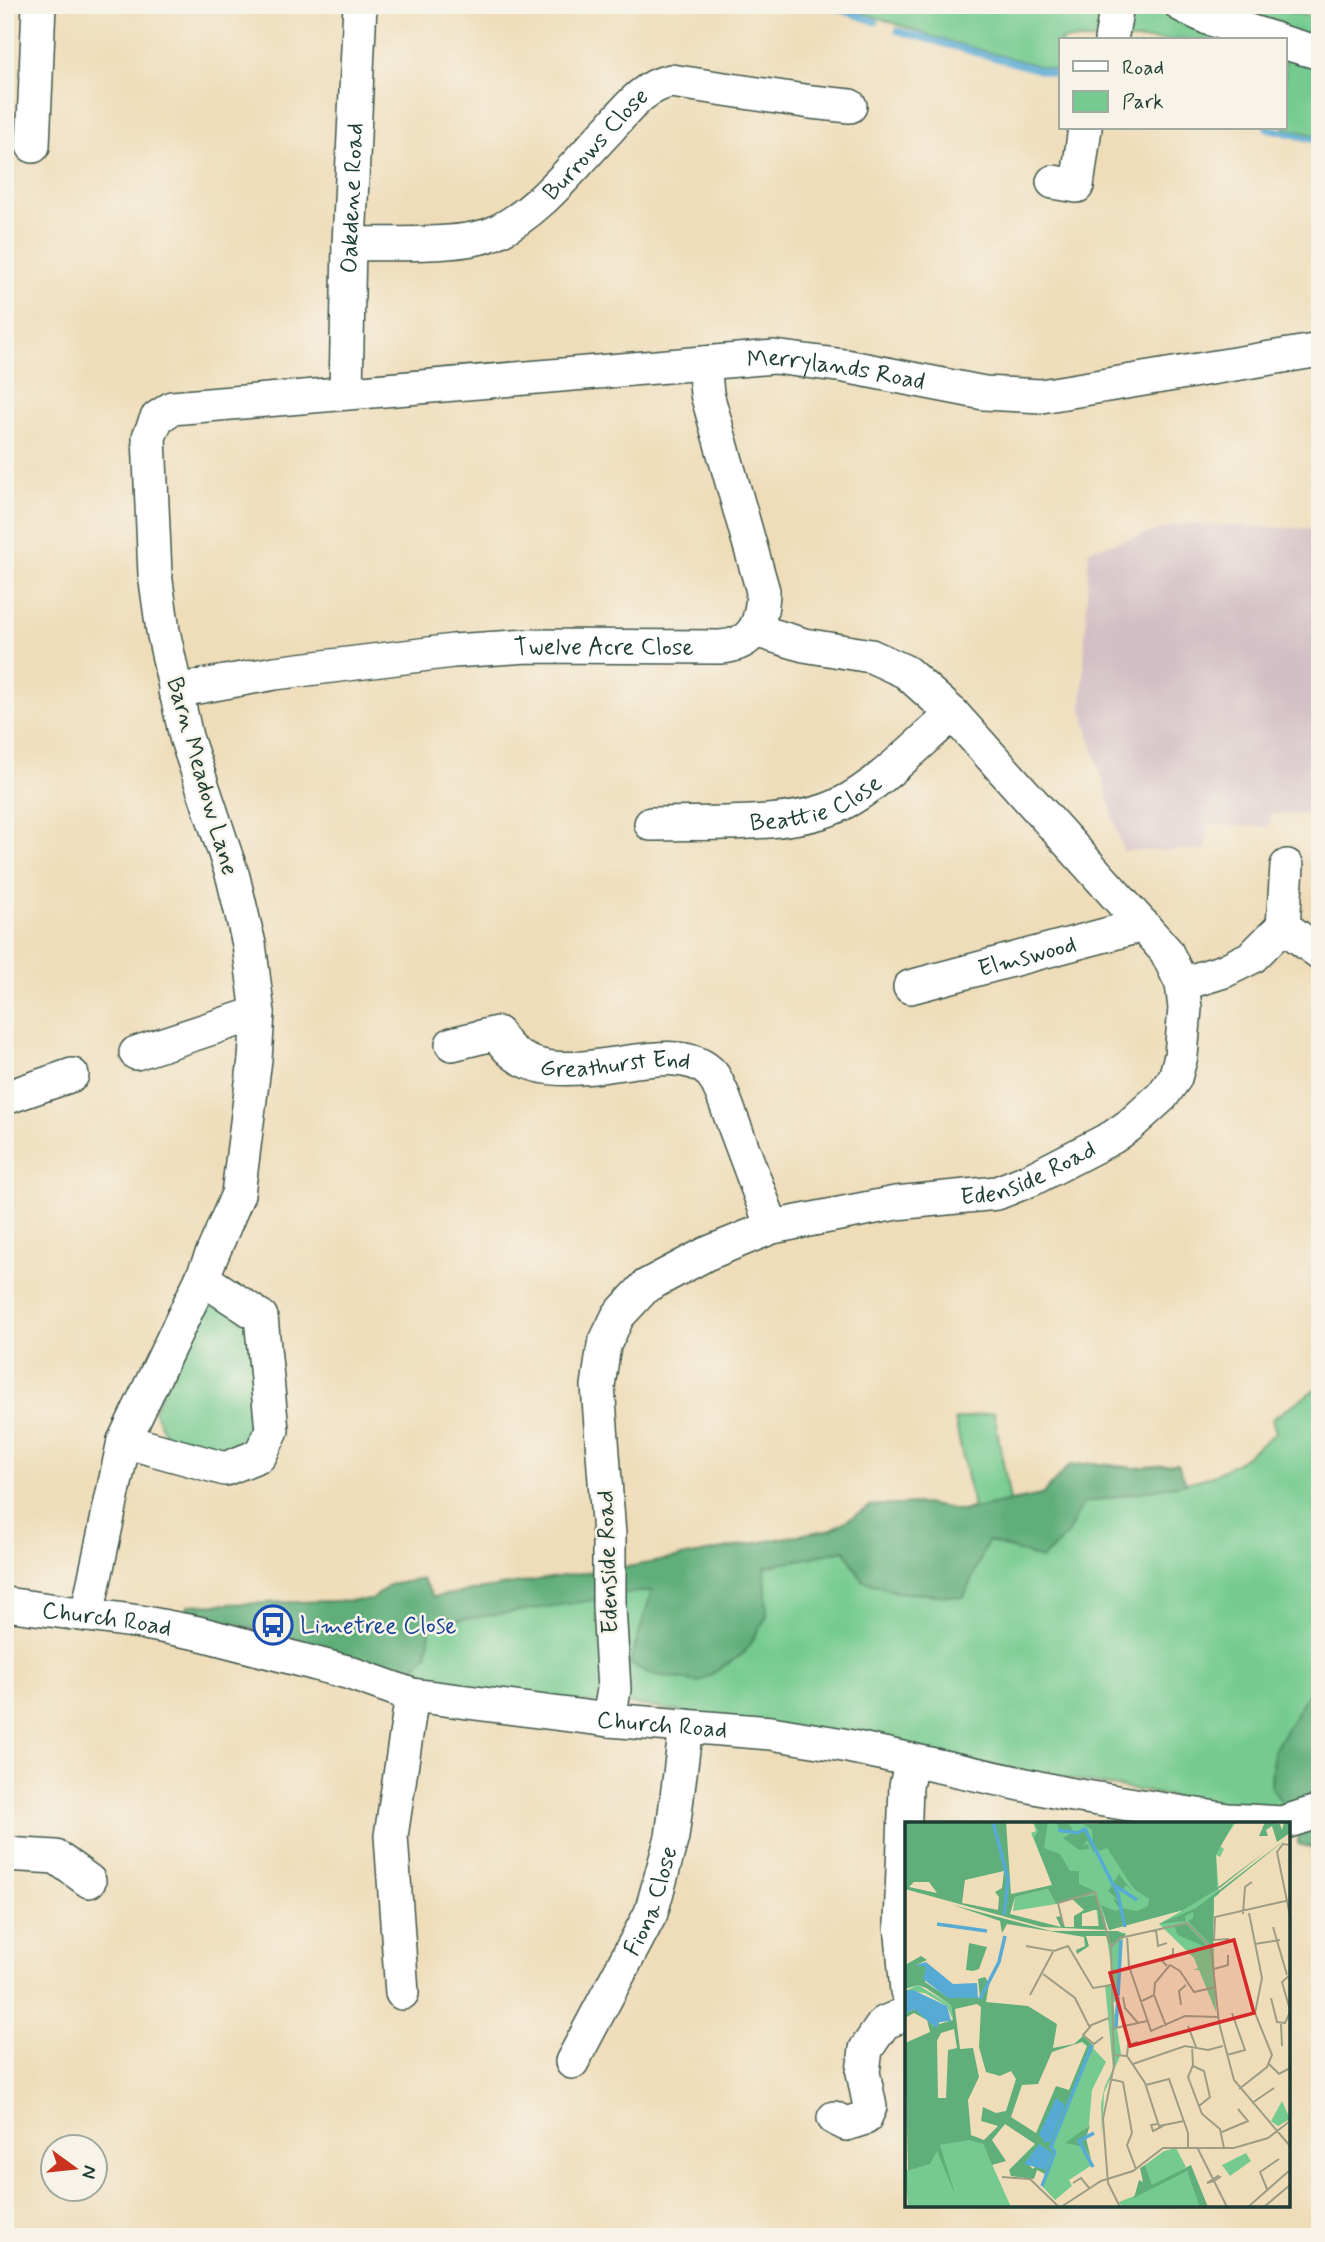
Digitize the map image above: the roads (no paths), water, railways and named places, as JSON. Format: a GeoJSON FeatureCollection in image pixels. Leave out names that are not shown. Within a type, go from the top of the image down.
{"type":"FeatureCollection","features":[{"type":"Feature","properties":{"kind":"street"},"geometry":{"type":"LineString","coordinates":[[33,146],[39,5]]}},
{"type":"Feature","properties":{"kind":"street","name":"Oakdene Road"},"geometry":{"type":"LineString","coordinates":[[346,392],[349,244],[360,5]]}},
{"type":"Feature","properties":{"kind":"street"},"geometry":{"type":"LineString","coordinates":[[1111,38],[1117,5]]}},
{"type":"Feature","properties":{"kind":"street"},"geometry":{"type":"LineString","coordinates":[[1181,5],[1209,18],[1271,38]]}},
{"type":"Feature","properties":{"kind":"street"},"geometry":{"type":"LineString","coordinates":[[1286,43],[1320,53]]}},
{"type":"Feature","properties":{"kind":"street","name":"Burrows Close"},"geometry":{"type":"LineString","coordinates":[[349,244],[463,240],[492,234],[543,198],[636,100],[657,83],[671,81],[850,106]]}},
{"type":"Feature","properties":{"kind":"street"},"geometry":{"type":"LineString","coordinates":[[1054,182],[1077,186],[1085,130]]}},
{"type":"Feature","properties":{"kind":"street","name":"Merrylands Road"},"geometry":{"type":"LineString","coordinates":[[346,392],[774,357],[810,361],[984,393],[1041,396],[1320,350]]}},
{"type":"Feature","properties":{"kind":"street"},"geometry":{"type":"LineString","coordinates":[[704,363],[707,394],[763,591],[761,617],[755,630]]}},
{"type":"Feature","properties":{"kind":"street","name":"Barn Meadow Lane"},"geometry":{"type":"LineString","coordinates":[[88,1615],[124,1441],[202,1278],[238,1194],[256,1059],[258,1013],[248,944],[233,877],[186,737],[163,631],[155,574],[149,437],[157,418],[173,408],[346,392]]}},
{"type":"Feature","properties":{"kind":"street","name":"Twelve Acre Close"},"geometry":{"type":"LineString","coordinates":[[175,691],[275,673],[453,651],[528,646],[733,646],[745,641],[755,630]]}},
{"type":"Feature","properties":{"kind":"street","name":"Edenside Road"},"geometry":{"type":"LineString","coordinates":[[609,1720],[614,1689],[609,1607],[609,1535],[598,1386],[604,1345],[618,1316],[646,1286],[706,1254],[772,1227],[896,1203],[997,1193],[1032,1179],[1113,1137],[1147,1111],[1175,1077],[1181,1056],[1184,1033],[1182,984],[1166,951],[953,714],[906,672],[883,660],[858,652],[804,645],[755,630]]}},
{"type":"Feature","properties":{"kind":"street","name":"Beattie Close"},"geometry":{"type":"LineString","coordinates":[[651,824],[773,820],[817,814],[862,792],[953,714]]}},
{"type":"Feature","properties":{"kind":"street"},"geometry":{"type":"LineString","coordinates":[[1182,984],[1224,971],[1252,957],[1283,926],[1287,866]]}},
{"type":"Feature","properties":{"kind":"street","name":"Elmswood"},"geometry":{"type":"LineString","coordinates":[[910,988],[1143,925]]}},
{"type":"Feature","properties":{"kind":"street"},"geometry":{"type":"LineString","coordinates":[[1283,926],[1320,953]]}},
{"type":"Feature","properties":{"kind":"street"},"geometry":{"type":"LineString","coordinates":[[136,1053],[258,1013]]}},
{"type":"Feature","properties":{"kind":"street","name":"Greathurst End"},"geometry":{"type":"LineString","coordinates":[[452,1044],[497,1033],[512,1052],[541,1065],[585,1068],[661,1058],[678,1059],[703,1067],[712,1074],[722,1093],[772,1227]]}},
{"type":"Feature","properties":{"kind":"street"},"geometry":{"type":"LineString","coordinates":[[5,1098],[72,1076]]}},
{"type":"Feature","properties":{"kind":"street"},"geometry":{"type":"LineString","coordinates":[[124,1441],[225,1469],[260,1455],[272,1430],[261,1317],[202,1278]]}},
{"type":"Feature","properties":{"kind":"street","name":"Church Road"},"geometry":{"type":"LineString","coordinates":[[5,1604],[198,1633],[346,1672],[412,1695],[609,1720],[771,1733],[1067,1794],[1228,1820],[1264,1822]]}},
{"type":"Feature","properties":{"kind":"street"},"geometry":{"type":"LineString","coordinates":[[402,1993],[391,1836],[412,1695]]}},
{"type":"Feature","properties":{"kind":"street","name":"Fiona Close"},"geometry":{"type":"LineString","coordinates":[[572,2062],[651,1913],[672,1836],[686,1726]]}},
{"type":"Feature","properties":{"kind":"street"},"geometry":{"type":"LineString","coordinates":[[905,1969],[901,1924],[906,1786],[912,1760]]}},
{"type":"Feature","properties":{"kind":"street","name":"Church Road"},"geometry":{"type":"LineString","coordinates":[[1285,1822],[1320,1811]]}},
{"type":"Feature","properties":{"kind":"street"},"geometry":{"type":"LineString","coordinates":[[5,1854],[56,1857],[89,1881]]}},
{"type":"Feature","properties":{"kind":"street"},"geometry":{"type":"LineString","coordinates":[[834,2118],[846,2124],[865,2118],[870,2107],[863,2072],[866,2049],[884,2023],[905,2014]]}},
{"type":"Feature","properties":{"kind":"waterway"},"geometry":{"type":"LineString","coordinates":[[828,5],[876,22]]}},
{"type":"Feature","properties":{"kind":"waterway"},"geometry":{"type":"LineString","coordinates":[[898,31],[1059,75]]}},
{"type":"Feature","properties":{"kind":"waterway"},"geometry":{"type":"LineString","coordinates":[[1275,130],[1320,141]]}},
{"type":"Feature","properties":{"kind":"place","name":"Limetree Close"},"geometry":{"type":"Point","coordinates":[273,1625]}}]}
